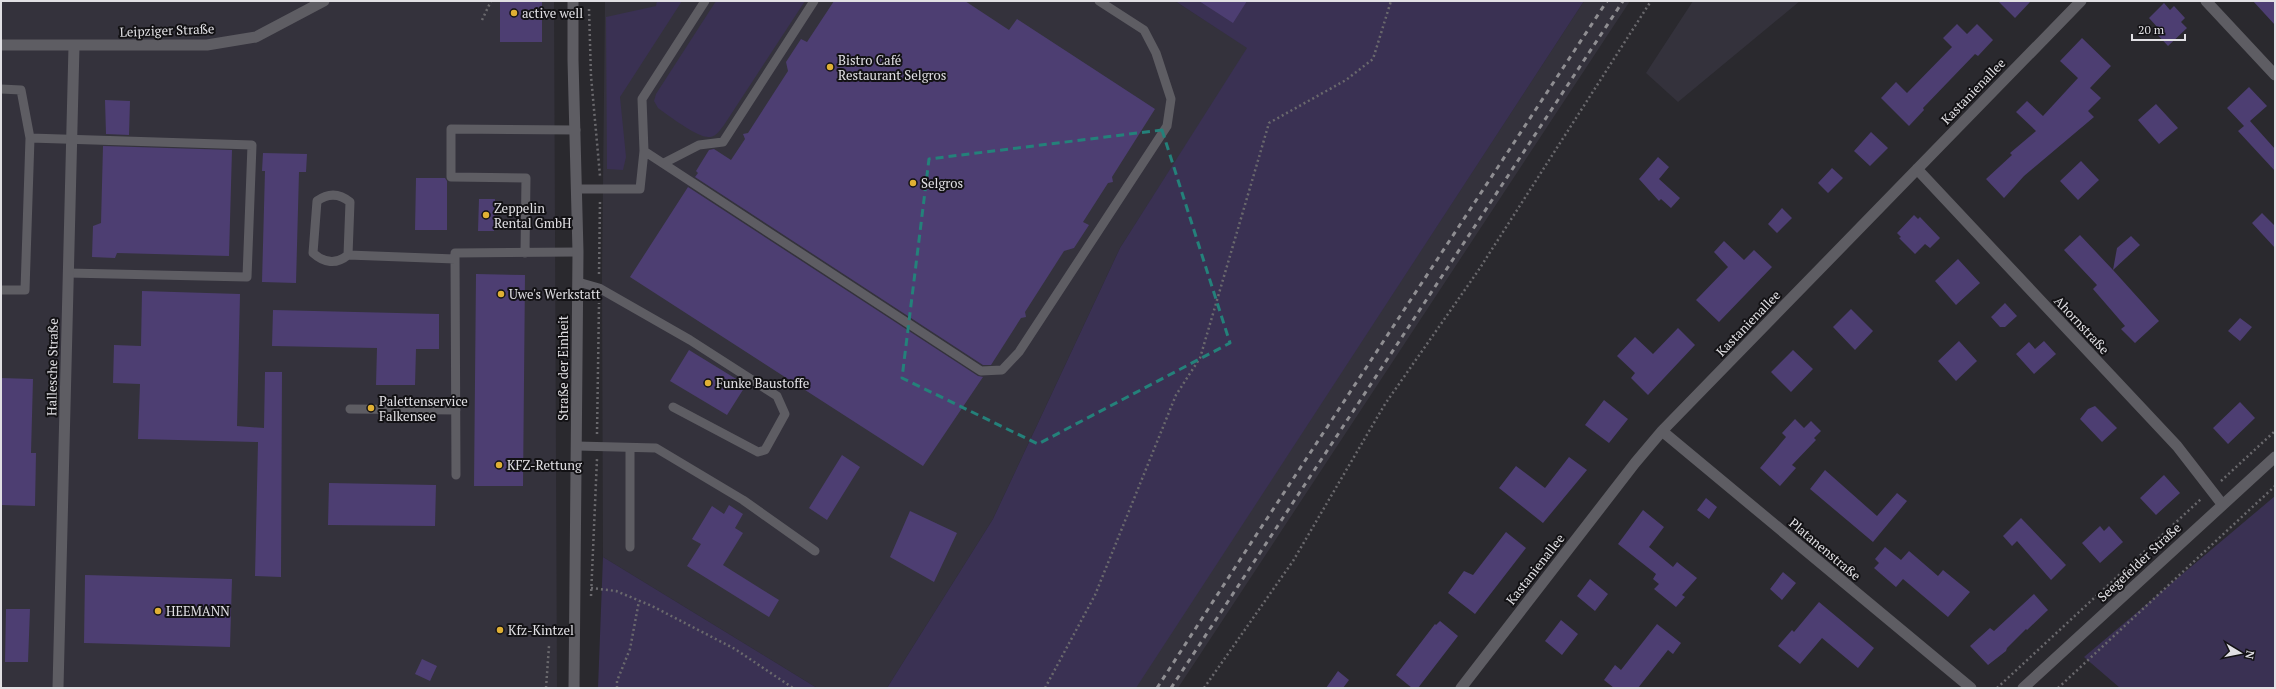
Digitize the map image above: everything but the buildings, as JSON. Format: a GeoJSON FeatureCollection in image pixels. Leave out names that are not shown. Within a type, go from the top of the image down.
{"type":"FeatureCollection","features":[{"type":"Feature","properties":{"kind":"street","name":"Leipziger Straße"},"geometry":{"type":"LineString","coordinates":[[1,45],[207,45],[256,37],[324,1]]}},
{"type":"Feature","properties":{"kind":"street","name":"Straße der Einheit"},"geometry":{"type":"LineString","coordinates":[[573,1],[578,252],[574,688]]}},
{"type":"Feature","properties":{"kind":"street","name":"Kastanienallee"},"geometry":{"type":"LineString","coordinates":[[1460,688],[1635,463],[1662,431],[2081,1]]}},
{"type":"Feature","properties":{"kind":"street"},"geometry":{"type":"LineString","coordinates":[[2206,1],[2275,75]]}},
{"type":"Feature","properties":{"kind":"street","name":"Hallesche Straße"},"geometry":{"type":"LineString","coordinates":[[58,688],[74,46]]}},
{"type":"Feature","properties":{"kind":"street","name":"Ahornstraße"},"geometry":{"type":"LineString","coordinates":[[1917,169],[2177,446],[2222,504]]}},
{"type":"Feature","properties":{"kind":"street","name":"Platanenstraße"},"geometry":{"type":"LineString","coordinates":[[1662,431],[1971,688]]}},
{"type":"Feature","properties":{"kind":"street","name":"Seegefelder Straße"},"geometry":{"type":"LineString","coordinates":[[2023,688],[2275,457]]}},
{"type":"Feature","properties":{"kind":"lane"},"geometry":{"type":"LineString","coordinates":[[577,189],[640,189],[644,151],[642,99],[705,1]]}},
{"type":"Feature","properties":{"kind":"lane"},"geometry":{"type":"LineString","coordinates":[[664,163],[699,145],[723,142],[814,1]]}},
{"type":"Feature","properties":{"kind":"lane"},"geometry":{"type":"LineString","coordinates":[[644,151],[981,371],[1002,370],[1019,352],[1167,126],[1172,99],[1156,53],[1144,30],[1099,1]]}},
{"type":"Feature","properties":{"kind":"lane"},"geometry":{"type":"LineString","coordinates":[[1,89],[21,90],[30,138],[25,290],[1,290]]}},
{"type":"Feature","properties":{"kind":"lane"},"geometry":{"type":"LineString","coordinates":[[525,253],[526,178],[451,177],[451,129],[576,130]]}},
{"type":"Feature","properties":{"kind":"lane"},"geometry":{"type":"LineString","coordinates":[[30,138],[252,145],[247,277],[68,273]]}},
{"type":"Feature","properties":{"kind":"lane"},"geometry":{"type":"LineString","coordinates":[[348,255],[350,202],[336,195],[322,197],[317,201],[313,253],[326,261],[333,262],[348,255],[455,259]]}},
{"type":"Feature","properties":{"kind":"lane"},"geometry":{"type":"LineString","coordinates":[[456,475],[455,253],[578,252]]}},
{"type":"Feature","properties":{"kind":"lane"},"geometry":{"type":"LineString","coordinates":[[578,282],[599,288],[690,340],[777,396],[785,414],[765,450],[758,452],[673,407]]}},
{"type":"Feature","properties":{"kind":"lane"},"geometry":{"type":"LineString","coordinates":[[350,409],[456,410]]}},
{"type":"Feature","properties":{"kind":"lane"},"geometry":{"type":"LineString","coordinates":[[577,446],[656,448],[743,500],[815,550]]}},
{"type":"Feature","properties":{"kind":"lane"},"geometry":{"type":"LineString","coordinates":[[630,448],[630,547]]}},
{"type":"Feature","properties":{"kind":"path"},"geometry":{"type":"LineString","coordinates":[[482,20],[491,1]]}},
{"type":"Feature","properties":{"kind":"path"},"geometry":{"type":"LineString","coordinates":[[589,1],[591,76],[600,163],[597,447],[591,602]]}},
{"type":"Feature","properties":{"kind":"path"},"geometry":{"type":"LineString","coordinates":[[1045,688],[1095,596],[1176,395],[1200,358],[1269,123],[1346,80],[1373,59],[1391,1]]}},
{"type":"Feature","properties":{"kind":"path"},"geometry":{"type":"LineString","coordinates":[[1204,688],[1293,561],[1385,404],[1478,271],[1651,1]]}},
{"type":"Feature","properties":{"kind":"path"},"geometry":{"type":"LineString","coordinates":[[1997,688],[2275,431]]}},
{"type":"Feature","properties":{"kind":"path"},"geometry":{"type":"LineString","coordinates":[[2058,688],[2275,486]]}},
{"type":"Feature","properties":{"kind":"path"},"geometry":{"type":"LineString","coordinates":[[574,587],[616,591],[639,601],[735,650],[793,688]]}},
{"type":"Feature","properties":{"kind":"path"},"geometry":{"type":"LineString","coordinates":[[617,688],[617,681],[630,649],[639,601]]}},
{"type":"Feature","properties":{"kind":"path"},"geometry":{"type":"LineString","coordinates":[[546,688],[549,646]]}},
{"type":"Feature","properties":{"kind":"highlighted area"},"geometry":{"type":"Polygon","coordinates":[[[1162,130],[1230,343],[1038,444],[902,378],[929,159],[1162,130]]]}},
{"type":"Feature","properties":{"kind":"shaded area"},"geometry":{"type":"Polygon","coordinates":[[[1,1],[554,1],[557,688],[1,688],[1,1]]]}},
{"type":"Feature","properties":{"kind":"shaded area"},"geometry":{"type":"Polygon","coordinates":[[[605,1],[1175,1],[1248,48],[1120,248],[993,519],[887,688],[817,688],[603,557],[602,277],[605,1]]]}},
{"type":"Feature","properties":{"kind":"shaded area"},"geometry":{"type":"Polygon","coordinates":[[[657,1],[682,1],[620,97],[626,157],[623,170],[607,169],[606,17],[656,6],[657,1]]]}},
{"type":"Feature","properties":{"kind":"shaded area"},"geometry":{"type":"Polygon","coordinates":[[[716,1],[805,1],[720,131],[710,137],[705,137],[684,126],[658,108],[654,101],[656,94],[716,1]]]}},
{"type":"Feature","properties":{"kind":"shaded area"},"geometry":{"type":"Polygon","coordinates":[[[1175,1],[1584,1],[1136,688],[887,688],[993,519],[1120,248],[1247,48],[1175,1]]]}},
{"type":"Feature","properties":{"kind":"shaded area"},"geometry":{"type":"Polygon","coordinates":[[[1584,1],[1630,1],[1178,688],[1135,688],[1584,1]]]}},
{"type":"Feature","properties":{"kind":"shaded area"},"geometry":{"type":"Polygon","coordinates":[[[1693,1],[1800,1],[1678,102],[1646,73],[1693,1]]]}},
{"type":"Feature","properties":{"kind":"shaded area"},"geometry":{"type":"Polygon","coordinates":[[[2275,496],[2275,688],[2120,688],[2084,657],[2275,496]]]}},
{"type":"Feature","properties":{"kind":"shaded area"},"geometry":{"type":"Polygon","coordinates":[[[603,557],[817,688],[598,688],[603,557]]]}},
{"type":"Feature","properties":{"kind":"railway"},"geometry":{"type":"LineString","coordinates":[[1157,688],[1607,1]]}},
{"type":"Feature","properties":{"kind":"railway"},"geometry":{"type":"LineString","coordinates":[[1171,688],[1623,1]]}},
{"type":"Feature","properties":{"kind":"place","name":"active well"},"geometry":{"type":"Point","coordinates":[514,13]}},
{"type":"Feature","properties":{"kind":"place","name":"Bistro Café Restaurant Selgros"},"geometry":{"type":"Point","coordinates":[830,67]}},
{"type":"Feature","properties":{"kind":"place","name":"Selgros"},"geometry":{"type":"Point","coordinates":[913,183]}},
{"type":"Feature","properties":{"kind":"place","name":"Zeppelin Rental GmbH"},"geometry":{"type":"Point","coordinates":[486,215]}},
{"type":"Feature","properties":{"kind":"place","name":"Uwe's Werkstatt"},"geometry":{"type":"Point","coordinates":[501,294]}},
{"type":"Feature","properties":{"kind":"place","name":"Funke Baustoffe"},"geometry":{"type":"Point","coordinates":[708,383]}},
{"type":"Feature","properties":{"kind":"place","name":"Palettenservice Falkensee"},"geometry":{"type":"Point","coordinates":[371,408]}},
{"type":"Feature","properties":{"kind":"place","name":"KFZ-Rettung"},"geometry":{"type":"Point","coordinates":[499,465]}},
{"type":"Feature","properties":{"kind":"place","name":"HEEMANN"},"geometry":{"type":"Point","coordinates":[158,611]}},
{"type":"Feature","properties":{"kind":"place","name":"Kfz-Kintzel"},"geometry":{"type":"Point","coordinates":[500,630]}}]}
